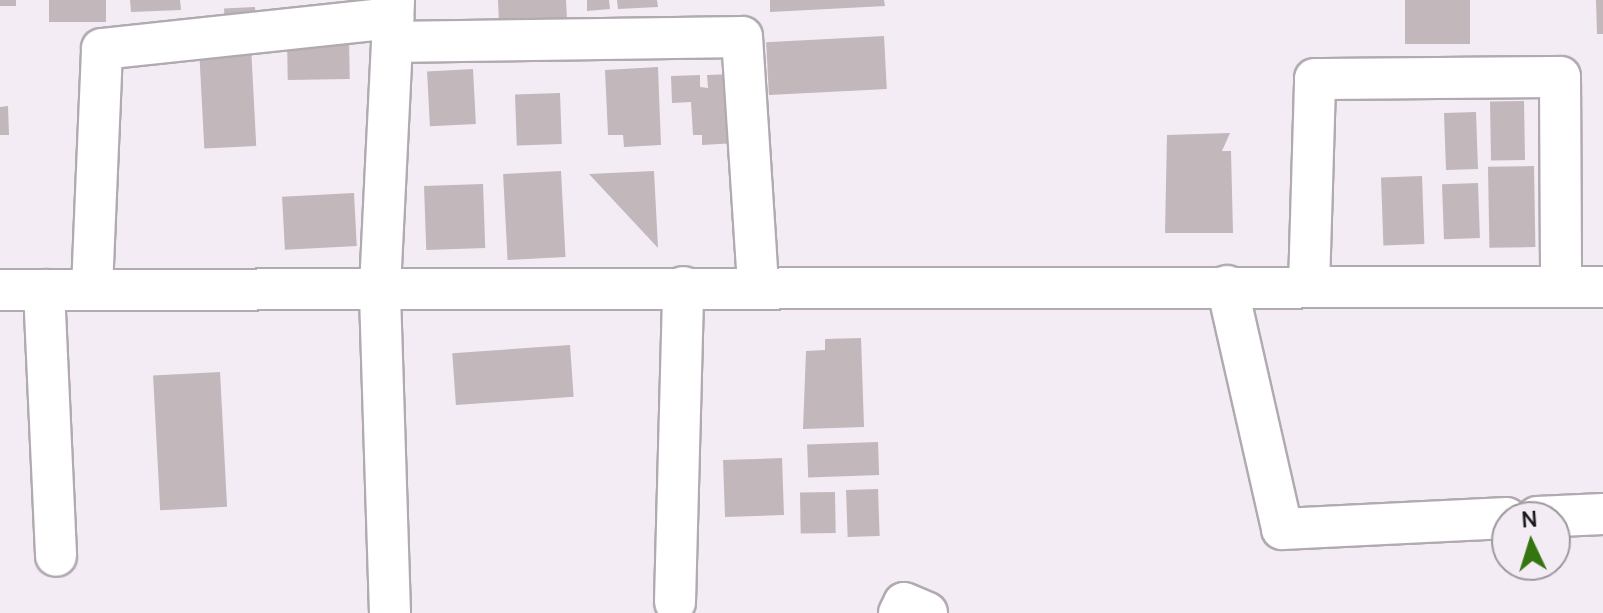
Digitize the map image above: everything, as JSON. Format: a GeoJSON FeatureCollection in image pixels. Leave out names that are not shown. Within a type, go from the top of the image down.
{"type":"FeatureCollection","features":[{"type":"Feature","properties":{"kind":"street"},"geometry":{"type":"LineString","coordinates":[[92,289],[102,49],[393,20],[742,37],[758,287]]}},
{"type":"Feature","properties":{"kind":"street"},"geometry":{"type":"LineString","coordinates":[[390,613],[380,288],[393,20]]}},
{"type":"Feature","properties":{"kind":"street"},"geometry":{"type":"LineString","coordinates":[[1309,286],[1315,79],[1544,77],[1560,77],[1561,285]]}},
{"type":"Feature","properties":{"kind":"street"},"geometry":{"type":"LineString","coordinates":[[1227,286],[1282,529],[1491,519]]}},
{"type":"Feature","properties":{"kind":"street"},"geometry":{"type":"LineString","coordinates":[[675,602],[683,287]]}},
{"type":"Feature","properties":{"kind":"street"},"geometry":{"type":"LineString","coordinates":[[0,290],[1603,287]]}},
{"type":"Feature","properties":{"kind":"street"},"geometry":{"type":"LineString","coordinates":[[44,290],[56,556]]}},
{"type":"Feature","properties":{"kind":"street"},"geometry":{"type":"LineString","coordinates":[[1571,515],[1603,514]]}},
{"type":"Feature","properties":{"kind":"street"},"geometry":{"type":"LineString","coordinates":[[899,613],[904,603],[927,613]]}},
{"type":"Feature","properties":{"kind":"building"},"geometry":{"type":"Polygon","coordinates":[[[0,0],[16,0],[16,6],[0,6],[0,0]]]}},
{"type":"Feature","properties":{"kind":"building"},"geometry":{"type":"Polygon","coordinates":[[[49,0],[106,0],[106,22],[49,22],[49,0]]]}},
{"type":"Feature","properties":{"kind":"building"},"geometry":{"type":"Polygon","coordinates":[[[130,0],[180,0],[181,10],[131,12],[130,0]]]}},
{"type":"Feature","properties":{"kind":"building"},"geometry":{"type":"Polygon","coordinates":[[[498,0],[566,0],[567,19],[499,23],[498,0]]]}},
{"type":"Feature","properties":{"kind":"building"},"geometry":{"type":"Polygon","coordinates":[[[587,0],[609,0],[610,9],[587,11],[587,0]]]}},
{"type":"Feature","properties":{"kind":"building"},"geometry":{"type":"Polygon","coordinates":[[[617,0],[657,0],[658,7],[618,9],[617,0]]]}},
{"type":"Feature","properties":{"kind":"building"},"geometry":{"type":"Polygon","coordinates":[[[770,0],[884,0],[885,6],[770,12],[770,0]]]}},
{"type":"Feature","properties":{"kind":"building"},"geometry":{"type":"Polygon","coordinates":[[[1405,0],[1470,0],[1470,44],[1405,44],[1405,0]]]}},
{"type":"Feature","properties":{"kind":"building"},"geometry":{"type":"Polygon","coordinates":[[[1596,0],[1603,0],[1603,34],[1597,34],[1596,0]]]}},
{"type":"Feature","properties":{"kind":"building"},"geometry":{"type":"Polygon","coordinates":[[[255,7],[256,26],[225,28],[224,9],[255,7]]]}},
{"type":"Feature","properties":{"kind":"building"},"geometry":{"type":"Polygon","coordinates":[[[349,36],[350,79],[288,80],[287,37],[349,36]]]}},
{"type":"Feature","properties":{"kind":"building"},"geometry":{"type":"Polygon","coordinates":[[[884,36],[887,89],[769,95],[766,42],[884,36]]]}},
{"type":"Feature","properties":{"kind":"building"},"geometry":{"type":"Polygon","coordinates":[[[251,46],[256,146],[204,149],[199,49],[251,46]]]}},
{"type":"Feature","properties":{"kind":"building"},"geometry":{"type":"Polygon","coordinates":[[[658,67],[661,145],[624,147],[623,135],[608,135],[605,70],[658,67]]]}},
{"type":"Feature","properties":{"kind":"building"},"geometry":{"type":"Polygon","coordinates":[[[473,69],[476,124],[430,126],[427,71],[473,69]]]}},
{"type":"Feature","properties":{"kind":"building"},"geometry":{"type":"Polygon","coordinates":[[[734,74],[736,119],[726,120],[736,125],[737,143],[702,145],[702,135],[693,135],[691,102],[672,103],[671,76],[700,75],[700,87],[708,88],[707,75],[734,74]]]}},
{"type":"Feature","properties":{"kind":"building"},"geometry":{"type":"Polygon","coordinates":[[[560,93],[562,144],[517,146],[515,95],[560,93]]]}},
{"type":"Feature","properties":{"kind":"building"},"geometry":{"type":"Polygon","coordinates":[[[1524,101],[1525,160],[1491,161],[1490,102],[1524,101]]]}},
{"type":"Feature","properties":{"kind":"building"},"geometry":{"type":"Polygon","coordinates":[[[8,106],[9,135],[0,135],[0,107],[8,106]]]}},
{"type":"Feature","properties":{"kind":"building"},"geometry":{"type":"Polygon","coordinates":[[[1476,112],[1478,169],[1446,170],[1444,113],[1476,112]]]}},
{"type":"Feature","properties":{"kind":"building"},"geometry":{"type":"Polygon","coordinates":[[[1230,133],[1222,151],[1231,151],[1233,233],[1165,233],[1167,135],[1230,133]]]}},
{"type":"Feature","properties":{"kind":"building"},"geometry":{"type":"Polygon","coordinates":[[[1534,166],[1535,247],[1489,248],[1488,167],[1534,166]]]}},
{"type":"Feature","properties":{"kind":"building"},"geometry":{"type":"Polygon","coordinates":[[[561,171],[566,257],[508,260],[503,174],[561,171]]]}},
{"type":"Feature","properties":{"kind":"building"},"geometry":{"type":"Polygon","coordinates":[[[654,171],[658,248],[589,174],[654,171]]]}},
{"type":"Feature","properties":{"kind":"building"},"geometry":{"type":"Polygon","coordinates":[[[1422,176],[1424,244],[1383,245],[1381,177],[1422,176]]]}},
{"type":"Feature","properties":{"kind":"building"},"geometry":{"type":"Polygon","coordinates":[[[1478,183],[1480,238],[1444,239],[1442,184],[1478,183]]]}},
{"type":"Feature","properties":{"kind":"building"},"geometry":{"type":"Polygon","coordinates":[[[483,184],[485,248],[426,250],[424,186],[483,184]]]}},
{"type":"Feature","properties":{"kind":"building"},"geometry":{"type":"Polygon","coordinates":[[[354,193],[357,246],[285,250],[282,197],[354,193]]]}},
{"type":"Feature","properties":{"kind":"building"},"geometry":{"type":"Polygon","coordinates":[[[861,338],[864,427],[803,429],[806,351],[825,350],[825,339],[861,338]]]}},
{"type":"Feature","properties":{"kind":"building"},"geometry":{"type":"Polygon","coordinates":[[[570,345],[574,397],[456,405],[452,353],[570,345]]]}},
{"type":"Feature","properties":{"kind":"building"},"geometry":{"type":"Polygon","coordinates":[[[220,372],[227,507],[160,510],[153,376],[220,372]]]}},
{"type":"Feature","properties":{"kind":"building"},"geometry":{"type":"Polygon","coordinates":[[[878,442],[879,475],[808,477],[807,444],[878,442]]]}},
{"type":"Feature","properties":{"kind":"building"},"geometry":{"type":"Polygon","coordinates":[[[782,458],[784,515],[725,517],[723,460],[782,458]]]}},
{"type":"Feature","properties":{"kind":"building"},"geometry":{"type":"Polygon","coordinates":[[[878,489],[880,536],[848,537],[846,490],[878,489]]]}},
{"type":"Feature","properties":{"kind":"building"},"geometry":{"type":"Polygon","coordinates":[[[835,492],[836,533],[801,534],[800,493],[835,492]]]}}]}
